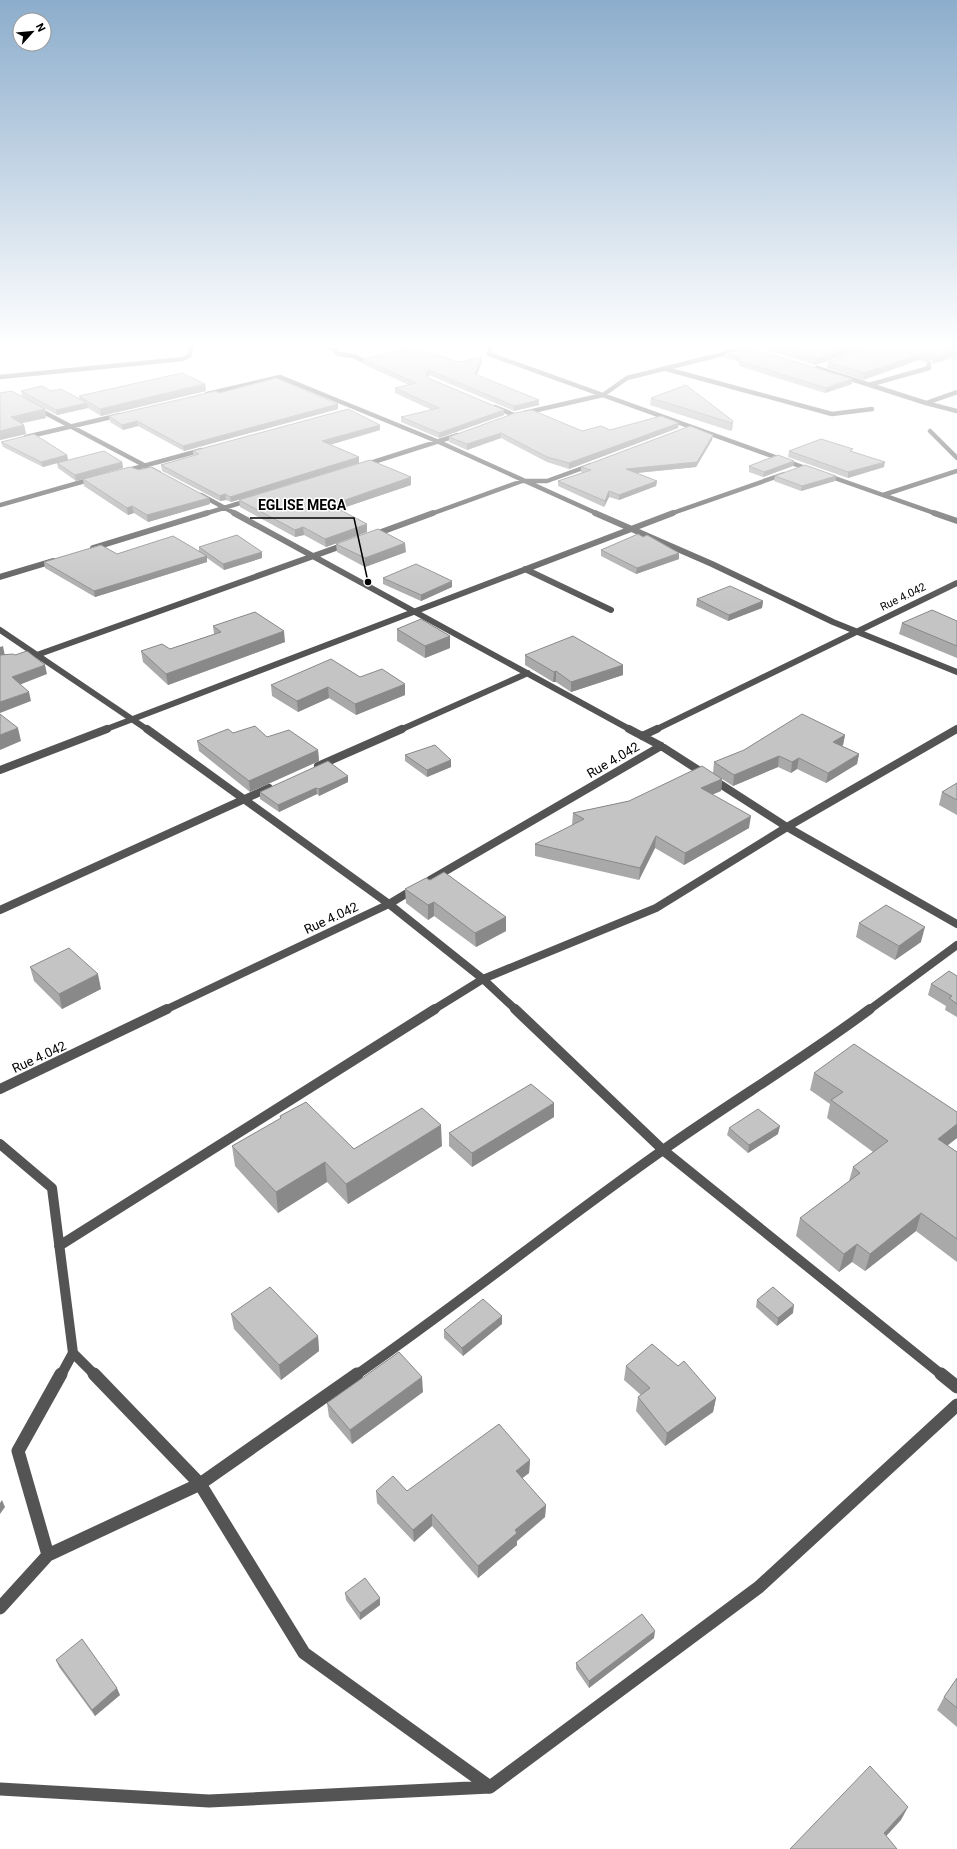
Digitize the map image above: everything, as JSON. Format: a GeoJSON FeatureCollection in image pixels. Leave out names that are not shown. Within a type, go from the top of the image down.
{"type":"FeatureCollection","features":[{"type":"Feature","properties":{"kind":"street"},"geometry":{"type":"LineString","coordinates":[[22,438],[39,434]]}},
{"type":"Feature","properties":{"kind":"street"},"geometry":{"type":"LineString","coordinates":[[86,434],[165,476]]}},
{"type":"Feature","properties":{"kind":"street"},"geometry":{"type":"LineString","coordinates":[[421,434],[522,481],[712,564],[832,622],[957,672]]}},
{"type":"Feature","properties":{"kind":"street"},"geometry":{"type":"LineString","coordinates":[[355,468],[460,434]]}},
{"type":"Feature","properties":{"kind":"street"},"geometry":{"type":"LineString","coordinates":[[711,434],[957,521]]}},
{"type":"Feature","properties":{"kind":"street"},"geometry":{"type":"LineString","coordinates":[[933,434],[957,458]]}},
{"type":"Feature","properties":{"kind":"street"},"geometry":{"type":"LineString","coordinates":[[122,471],[206,449]]}},
{"type":"Feature","properties":{"kind":"street"},"geometry":{"type":"LineString","coordinates":[[365,538],[522,481],[547,481],[598,462]]}},
{"type":"Feature","properties":{"kind":"street"},"geometry":{"type":"LineString","coordinates":[[796,470],[803,467]]}},
{"type":"Feature","properties":{"kind":"street"},"geometry":{"type":"LineString","coordinates":[[883,495],[957,471]]}},
{"type":"Feature","properties":{"kind":"street"},"geometry":{"type":"LineString","coordinates":[[0,770],[132,718],[630,528],[788,472]]}},
{"type":"Feature","properties":{"kind":"street"},"geometry":{"type":"LineString","coordinates":[[0,505],[99,478]]}},
{"type":"Feature","properties":{"kind":"street"},"geometry":{"type":"LineString","coordinates":[[198,494],[661,746],[787,827],[957,924]]}},
{"type":"Feature","properties":{"kind":"street"},"geometry":{"type":"LineString","coordinates":[[90,549],[256,498]]}},
{"type":"Feature","properties":{"kind":"street"},"geometry":{"type":"LineString","coordinates":[[23,657],[37,655],[350,543]]}},
{"type":"Feature","properties":{"kind":"street"},"geometry":{"type":"LineString","coordinates":[[0,577],[60,558]]}},
{"type":"Feature","properties":{"kind":"street"},"geometry":{"type":"LineString","coordinates":[[525,569],[610,610]]}},
{"type":"Feature","properties":{"kind":"street","name":"Rue 4.042"},"geometry":{"type":"LineString","coordinates":[[642,736],[957,583]]}},
{"type":"Feature","properties":{"kind":"street"},"geometry":{"type":"LineString","coordinates":[[0,630],[132,718],[243,800],[389,904],[483,979],[663,1150],[957,1387]]}},
{"type":"Feature","properties":{"kind":"street"},"geometry":{"type":"LineString","coordinates":[[309,770],[528,674]]}},
{"type":"Feature","properties":{"kind":"street"},"geometry":{"type":"LineString","coordinates":[[59,1246],[483,979],[656,908],[787,827],[957,729]]}},
{"type":"Feature","properties":{"kind":"street","name":"Rue 4.042"},"geometry":{"type":"LineString","coordinates":[[0,1088],[389,904],[661,746]]}},
{"type":"Feature","properties":{"kind":"street"},"geometry":{"type":"LineString","coordinates":[[0,910],[280,783]]}},
{"type":"Feature","properties":{"kind":"street"},"geometry":{"type":"LineString","coordinates":[[0,1608],[48,1555],[200,1484],[408,1338],[663,1150],[841,1031],[957,945]]}},
{"type":"Feature","properties":{"kind":"street"},"geometry":{"type":"LineString","coordinates":[[0,1144],[52,1188],[73,1353],[200,1484],[304,1653],[490,1787]]}},
{"type":"Feature","properties":{"kind":"street"},"geometry":{"type":"LineString","coordinates":[[48,1555],[18,1451],[73,1353]]}},
{"type":"Feature","properties":{"kind":"street"},"geometry":{"type":"LineString","coordinates":[[0,1789],[209,1801],[490,1787],[759,1587],[957,1406]]}},
{"type":"Feature","properties":{"kind":"building"},"geometry":{"type":"Polygon","coordinates":[[[34,434],[67,455],[41,462],[1,442],[34,434]]]}},
{"type":"Feature","properties":{"kind":"building"},"geometry":{"type":"Polygon","coordinates":[[[161,434],[226,434],[183,446],[161,434]]]}},
{"type":"Feature","properties":{"kind":"building"},"geometry":{"type":"Polygon","coordinates":[[[255,434],[346,434],[322,441],[359,457],[230,497],[225,494],[220,496],[161,465],[199,454],[193,451],[255,434]]]}},
{"type":"Feature","properties":{"kind":"building"},"geometry":{"type":"Polygon","coordinates":[[[456,434],[497,434],[467,444],[449,437],[456,434]]]}},
{"type":"Feature","properties":{"kind":"building"},"geometry":{"type":"Polygon","coordinates":[[[503,434],[648,434],[569,463],[547,457],[503,434]]]}},
{"type":"Feature","properties":{"kind":"building"},"geometry":{"type":"Polygon","coordinates":[[[668,434],[713,435],[697,462],[626,469],[657,481],[619,495],[609,491],[605,501],[558,481],[591,470],[581,467],[668,434]]]}},
{"type":"Feature","properties":{"kind":"building"},"geometry":{"type":"Polygon","coordinates":[[[821,439],[853,449],[850,451],[885,462],[848,472],[789,451],[821,439]]]}},
{"type":"Feature","properties":{"kind":"building"},"geometry":{"type":"Polygon","coordinates":[[[104,451],[122,462],[75,475],[57,463],[104,451]]]}},
{"type":"Feature","properties":{"kind":"building"},"geometry":{"type":"Polygon","coordinates":[[[778,455],[794,461],[764,472],[749,466],[778,455]]]}},
{"type":"Feature","properties":{"kind":"building"},"geometry":{"type":"Polygon","coordinates":[[[370,460],[411,477],[331,505],[367,524],[325,539],[303,527],[295,530],[239,500],[370,460]]]}},
{"type":"Feature","properties":{"kind":"building"},"geometry":{"type":"Polygon","coordinates":[[[805,465],[836,476],[802,486],[775,476],[805,465]]]}},
{"type":"Feature","properties":{"kind":"building"},"geometry":{"type":"Polygon","coordinates":[[[130,467],[139,470],[151,467],[209,498],[147,515],[132,506],[127,508],[83,479],[130,467]]]}},
{"type":"Feature","properties":{"kind":"building"},"geometry":{"type":"Polygon","coordinates":[[[378,529],[405,543],[365,558],[336,544],[378,529]]]}},
{"type":"Feature","properties":{"kind":"building"},"geometry":{"type":"Polygon","coordinates":[[[638,534],[643,537],[647,535],[679,553],[637,568],[601,550],[638,534]]]}},
{"type":"Feature","properties":{"kind":"building"},"geometry":{"type":"Polygon","coordinates":[[[237,535],[262,552],[223,564],[199,547],[237,535]]]}},
{"type":"Feature","properties":{"kind":"building"},"geometry":{"type":"Polygon","coordinates":[[[173,536],[207,556],[94,591],[44,562],[101,545],[117,554],[173,536]]]}},
{"type":"Feature","properties":{"kind":"building"},"geometry":{"type":"Polygon","coordinates":[[[416,564],[452,581],[421,595],[383,578],[416,564]]]}},
{"type":"Feature","properties":{"kind":"building"},"geometry":{"type":"Polygon","coordinates":[[[730,586],[763,601],[729,615],[697,599],[730,586]]]}},
{"type":"Feature","properties":{"kind":"building"},"geometry":{"type":"Polygon","coordinates":[[[932,610],[957,621],[957,646],[902,623],[932,610]]]}},
{"type":"Feature","properties":{"kind":"building"},"geometry":{"type":"Polygon","coordinates":[[[255,612],[284,631],[166,674],[141,651],[162,644],[170,649],[221,632],[213,626],[255,612]]]}},
{"type":"Feature","properties":{"kind":"building"},"geometry":{"type":"Polygon","coordinates":[[[421,619],[450,636],[425,646],[397,629],[421,619]]]}},
{"type":"Feature","properties":{"kind":"building"},"geometry":{"type":"Polygon","coordinates":[[[573,636],[623,665],[571,682],[556,671],[554,672],[525,655],[573,636]]]}},
{"type":"Feature","properties":{"kind":"building"},"geometry":{"type":"Polygon","coordinates":[[[27,651],[45,665],[12,677],[29,692],[0,702],[0,655],[15,655],[27,651]]]}},
{"type":"Feature","properties":{"kind":"building"},"geometry":{"type":"Polygon","coordinates":[[[331,659],[360,677],[382,669],[405,684],[355,704],[328,687],[297,701],[271,685],[331,659]]]}},
{"type":"Feature","properties":{"kind":"building"},"geometry":{"type":"Polygon","coordinates":[[[0,714],[18,728],[0,735],[0,714]]]}},
{"type":"Feature","properties":{"kind":"building"},"geometry":{"type":"Polygon","coordinates":[[[802,714],[845,735],[833,742],[859,754],[828,773],[799,758],[792,762],[779,756],[734,775],[714,762],[744,750],[802,714]]]}},
{"type":"Feature","properties":{"kind":"building"},"geometry":{"type":"Polygon","coordinates":[[[255,726],[267,737],[289,730],[318,750],[249,781],[197,741],[228,729],[233,733],[255,726]]]}},
{"type":"Feature","properties":{"kind":"building"},"geometry":{"type":"Polygon","coordinates":[[[435,745],[451,760],[427,770],[405,755],[435,745]]]}},
{"type":"Feature","properties":{"kind":"building"},"geometry":{"type":"Polygon","coordinates":[[[328,761],[348,776],[278,805],[260,792],[328,761]]]}},
{"type":"Feature","properties":{"kind":"building"},"geometry":{"type":"Polygon","coordinates":[[[702,766],[722,779],[701,788],[751,816],[685,853],[656,836],[640,868],[535,844],[584,819],[573,813],[629,801],[702,766]]]}},
{"type":"Feature","properties":{"kind":"building"},"geometry":{"type":"Polygon","coordinates":[[[957,783],[957,800],[942,792],[957,783]]]}},
{"type":"Feature","properties":{"kind":"building"},"geometry":{"type":"Polygon","coordinates":[[[444,872],[506,917],[475,933],[434,902],[428,905],[405,889],[426,878],[430,880],[444,872]]]}},
{"type":"Feature","properties":{"kind":"building"},"geometry":{"type":"Polygon","coordinates":[[[886,905],[925,927],[899,946],[859,923],[886,905]]]}},
{"type":"Feature","properties":{"kind":"building"},"geometry":{"type":"Polygon","coordinates":[[[69,948],[98,974],[59,994],[30,967],[69,948]]]}},
{"type":"Feature","properties":{"kind":"building"},"geometry":{"type":"Polygon","coordinates":[[[949,971],[957,976],[957,1004],[949,998],[952,996],[931,984],[949,971]]]}},
{"type":"Feature","properties":{"kind":"building"},"geometry":{"type":"Polygon","coordinates":[[[854,1044],[957,1112],[957,1124],[938,1139],[957,1152],[957,1239],[921,1213],[870,1254],[857,1244],[844,1254],[800,1218],[860,1173],[853,1167],[888,1141],[831,1100],[843,1092],[814,1073],[854,1044]]]}},
{"type":"Feature","properties":{"kind":"building"},"geometry":{"type":"Polygon","coordinates":[[[531,1084],[554,1103],[472,1153],[449,1133],[531,1084]]]}},
{"type":"Feature","properties":{"kind":"building"},"geometry":{"type":"Polygon","coordinates":[[[306,1102],[354,1149],[422,1108],[441,1125],[346,1184],[325,1162],[276,1192],[232,1146],[281,1118],[280,1116],[306,1102]]]}},
{"type":"Feature","properties":{"kind":"building"},"geometry":{"type":"Polygon","coordinates":[[[758,1109],[780,1126],[749,1145],[729,1128],[758,1109]]]}},
{"type":"Feature","properties":{"kind":"building"},"geometry":{"type":"Polygon","coordinates":[[[270,1287],[318,1336],[279,1365],[231,1314],[270,1287]]]}},
{"type":"Feature","properties":{"kind":"building"},"geometry":{"type":"Polygon","coordinates":[[[773,1287],[794,1305],[778,1318],[757,1300],[773,1287]]]}},
{"type":"Feature","properties":{"kind":"building"},"geometry":{"type":"Polygon","coordinates":[[[483,1299],[502,1316],[462,1348],[444,1330],[483,1299]]]}},
{"type":"Feature","properties":{"kind":"building"},"geometry":{"type":"Polygon","coordinates":[[[652,1344],[678,1366],[684,1361],[716,1398],[667,1433],[638,1397],[650,1388],[626,1366],[652,1344]]]}},
{"type":"Feature","properties":{"kind":"building"},"geometry":{"type":"Polygon","coordinates":[[[399,1352],[422,1377],[350,1430],[327,1403],[399,1352]]]}},
{"type":"Feature","properties":{"kind":"building"},"geometry":{"type":"Polygon","coordinates":[[[499,1424],[530,1460],[516,1471],[546,1505],[515,1530],[517,1533],[478,1566],[432,1514],[413,1530],[376,1491],[393,1476],[407,1491],[499,1424]]]}},
{"type":"Feature","properties":{"kind":"building"},"geometry":{"type":"Polygon","coordinates":[[[365,1578],[380,1598],[360,1613],[345,1593],[365,1578]]]}},
{"type":"Feature","properties":{"kind":"building"},"geometry":{"type":"Polygon","coordinates":[[[642,1614],[655,1631],[589,1681],[576,1663],[642,1614]]]}},
{"type":"Feature","properties":{"kind":"building"},"geometry":{"type":"Polygon","coordinates":[[[82,1639],[117,1688],[92,1710],[56,1660],[82,1639]]]}},
{"type":"Feature","properties":{"kind":"building"},"geometry":{"type":"Polygon","coordinates":[[[957,1678],[957,1708],[944,1697],[957,1678]]]}},
{"type":"Feature","properties":{"kind":"building"},"geometry":{"type":"Polygon","coordinates":[[[870,1766],[908,1807],[884,1833],[897,1849],[790,1849],[870,1766]]]}},
{"type":"Feature","properties":{"kind":"place","name":"EGLISE MEGA"},"geometry":{"type":"Point","coordinates":[368,582]}}]}
